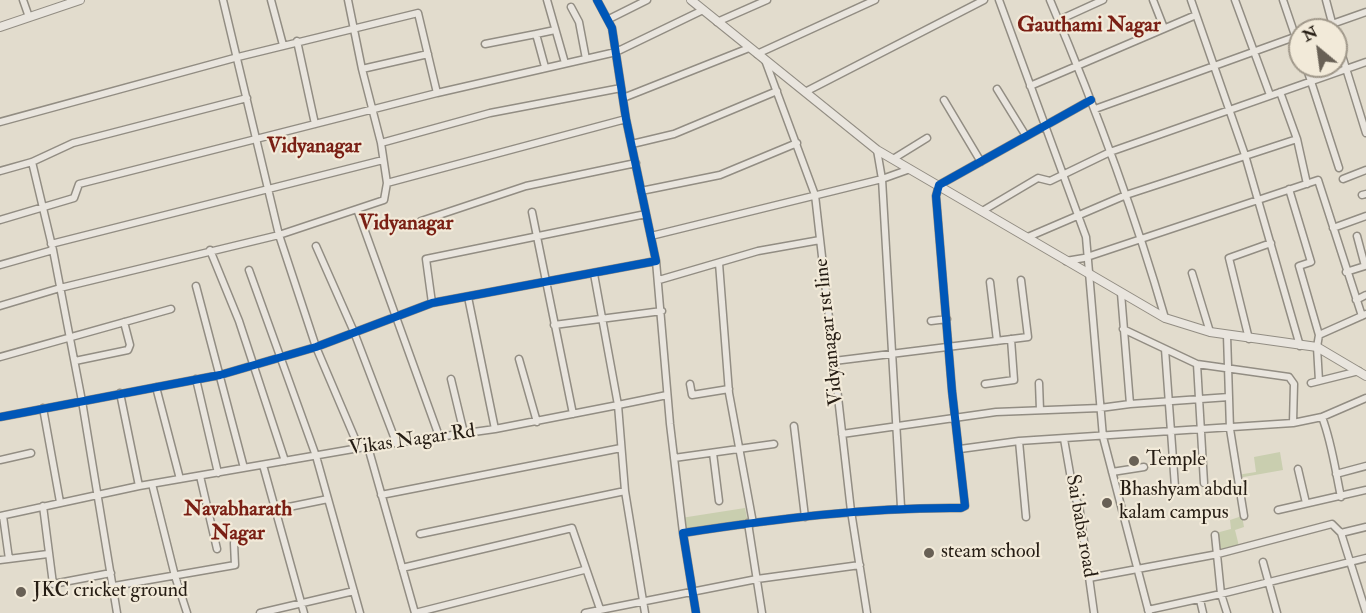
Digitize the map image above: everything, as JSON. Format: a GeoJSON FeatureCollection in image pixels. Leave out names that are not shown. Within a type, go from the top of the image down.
{"type":"FeatureCollection","features":[{"type":"Feature","properties":{"kind":"street"},"geometry":{"type":"LineString","coordinates":[[23,0],[29,17]]}},
{"type":"Feature","properties":{"kind":"street"},"geometry":{"type":"LineString","coordinates":[[0,27],[64,3],[80,0]]}},
{"type":"Feature","properties":{"kind":"street"},"geometry":{"type":"LineString","coordinates":[[223,0],[279,235],[316,347],[359,448]]}},
{"type":"Feature","properties":{"kind":"street"},"geometry":{"type":"LineString","coordinates":[[271,0],[283,45]]}},
{"type":"Feature","properties":{"kind":"street"},"geometry":{"type":"LineString","coordinates":[[0,306],[60,288],[279,235],[384,200],[387,183],[381,143],[362,69],[348,0]]}},
{"type":"Feature","properties":{"kind":"street"},"geometry":{"type":"LineString","coordinates":[[547,0],[565,63]]}},
{"type":"Feature","properties":{"kind":"street"},"geometry":{"type":"LineString","coordinates":[[597,0],[609,19],[626,119],[656,261],[674,458],[696,613]]}},
{"type":"Feature","properties":{"kind":"street"},"geometry":{"type":"LineString","coordinates":[[609,19],[647,0]]}},
{"type":"Feature","properties":{"kind":"street"},"geometry":{"type":"LineString","coordinates":[[691,0],[878,150],[984,210],[1091,277],[1165,318],[1210,332],[1317,347],[1363,374]]}},
{"type":"Feature","properties":{"kind":"street"},"geometry":{"type":"LineString","coordinates":[[717,22],[768,0]]}},
{"type":"Feature","properties":{"kind":"street"},"geometry":{"type":"LineString","coordinates":[[757,54],[875,0]]}},
{"type":"Feature","properties":{"kind":"street"},"geometry":{"type":"LineString","coordinates":[[807,91],[984,0]]}},
{"type":"Feature","properties":{"kind":"street"},"geometry":{"type":"LineString","coordinates":[[999,0],[1086,237],[1102,437],[1149,612],[1366,558]]}},
{"type":"Feature","properties":{"kind":"street"},"geometry":{"type":"LineString","coordinates":[[1050,0],[1095,109],[1142,237],[1165,318]]}},
{"type":"Feature","properties":{"kind":"street"},"geometry":{"type":"LineString","coordinates":[[1059,20],[1103,0]]}},
{"type":"Feature","properties":{"kind":"street"},"geometry":{"type":"LineString","coordinates":[[1154,0],[1164,28]]}},
{"type":"Feature","properties":{"kind":"street"},"geometry":{"type":"LineString","coordinates":[[1191,0],[1245,156],[1300,346]]}},
{"type":"Feature","properties":{"kind":"street"},"geometry":{"type":"LineString","coordinates":[[1235,0],[1270,95]]}},
{"type":"Feature","properties":{"kind":"street"},"geometry":{"type":"LineString","coordinates":[[1283,0],[1290,18]]}},
{"type":"Feature","properties":{"kind":"street"},"geometry":{"type":"LineString","coordinates":[[1326,0],[1331,18]]}},
{"type":"Feature","properties":{"kind":"street"},"geometry":{"type":"LineString","coordinates":[[571,7],[579,22],[586,58]]}},
{"type":"Feature","properties":{"kind":"street"},"geometry":{"type":"LineString","coordinates":[[0,220],[74,198],[79,184],[437,93],[616,52],[703,10]]}},
{"type":"Feature","properties":{"kind":"street"},"geometry":{"type":"LineString","coordinates":[[1348,20],[1366,12]]}},
{"type":"Feature","properties":{"kind":"street"},"geometry":{"type":"LineString","coordinates":[[0,122],[283,45],[418,13],[437,93]]}},
{"type":"Feature","properties":{"kind":"street"},"geometry":{"type":"LineString","coordinates":[[1030,86],[1196,15]]}},
{"type":"Feature","properties":{"kind":"street"},"geometry":{"type":"LineString","coordinates":[[485,44],[555,30]]}},
{"type":"Feature","properties":{"kind":"street"},"geometry":{"type":"LineString","coordinates":[[536,34],[545,67]]}},
{"type":"Feature","properties":{"kind":"street"},"geometry":{"type":"LineString","coordinates":[[1095,109],[1288,39]]}},
{"type":"Feature","properties":{"kind":"street"},"geometry":{"type":"LineString","coordinates":[[297,42],[315,124]]}},
{"type":"Feature","properties":{"kind":"street"},"geometry":{"type":"LineString","coordinates":[[623,98],[749,48]]}},
{"type":"Feature","properties":{"kind":"street"},"geometry":{"type":"LineString","coordinates":[[362,69],[428,54]]}},
{"type":"Feature","properties":{"kind":"street","name":"Vidyanagar 1st line"},"geometry":{"type":"LineString","coordinates":[[765,59],[815,195],[850,511],[867,613]]}},
{"type":"Feature","properties":{"kind":"street"},"geometry":{"type":"LineString","coordinates":[[1348,69],[1366,62]]}},
{"type":"Feature","properties":{"kind":"street"},"geometry":{"type":"LineString","coordinates":[[1348,72],[1366,133]]}},
{"type":"Feature","properties":{"kind":"street"},"geometry":{"type":"LineString","coordinates":[[1310,78],[1339,168]]}},
{"type":"Feature","properties":{"kind":"street"},"geometry":{"type":"LineString","coordinates":[[984,210],[1038,178],[1050,181],[1110,152],[1320,78]]}},
{"type":"Feature","properties":{"kind":"street"},"geometry":{"type":"LineString","coordinates":[[381,143],[490,113],[621,88]]}},
{"type":"Feature","properties":{"kind":"street"},"geometry":{"type":"LineString","coordinates":[[997,89],[1026,136]]}},
{"type":"Feature","properties":{"kind":"street"},"geometry":{"type":"LineString","coordinates":[[632,144],[674,134],[777,91]]}},
{"type":"Feature","properties":{"kind":"street"},"geometry":{"type":"LineString","coordinates":[[1280,92],[1297,139],[1307,184]]}},
{"type":"Feature","properties":{"kind":"street"},"geometry":{"type":"LineString","coordinates":[[0,171],[32,162],[73,143],[248,98]]}},
{"type":"Feature","properties":{"kind":"street"},"geometry":{"type":"LineString","coordinates":[[944,100],[981,162]]}},
{"type":"Feature","properties":{"kind":"street"},"geometry":{"type":"LineString","coordinates":[[683,533],[850,511],[901,507],[963,507],[960,449],[936,196],[939,185],[1091,100]]}},
{"type":"Feature","properties":{"kind":"street"},"geometry":{"type":"LineString","coordinates":[[387,183],[626,119]]}},
{"type":"Feature","properties":{"kind":"street"},"geometry":{"type":"LineString","coordinates":[[893,159],[927,138]]}},
{"type":"Feature","properties":{"kind":"street"},"geometry":{"type":"LineString","coordinates":[[1028,237],[1126,195],[1297,139]]}},
{"type":"Feature","properties":{"kind":"street"},"geometry":{"type":"LineString","coordinates":[[641,191],[720,175],[797,143]]}},
{"type":"Feature","properties":{"kind":"street"},"geometry":{"type":"LineString","coordinates":[[878,150],[882,178],[901,507]]}},
{"type":"Feature","properties":{"kind":"street"},"geometry":{"type":"LineString","coordinates":[[0,265],[52,247],[383,160]]}},
{"type":"Feature","properties":{"kind":"street"},"geometry":{"type":"LineString","coordinates":[[32,162],[44,208],[75,362],[117,613]]}},
{"type":"Feature","properties":{"kind":"street"},"geometry":{"type":"LineString","coordinates":[[421,221],[526,186],[636,163]]}},
{"type":"Feature","properties":{"kind":"street"},"geometry":{"type":"LineString","coordinates":[[651,236],[910,169]]}},
{"type":"Feature","properties":{"kind":"street"},"geometry":{"type":"LineString","coordinates":[[1343,179],[1366,170]]}},
{"type":"Feature","properties":{"kind":"street"},"geometry":{"type":"LineString","coordinates":[[1065,261],[1088,256],[1318,180],[1346,272],[1364,315],[1319,334]]}},
{"type":"Feature","properties":{"kind":"street"},"geometry":{"type":"LineString","coordinates":[[1289,189],[1311,262],[1299,266],[1319,334],[1317,347],[1319,381]]}},
{"type":"Feature","properties":{"kind":"street"},"geometry":{"type":"LineString","coordinates":[[357,209],[439,436]]}},
{"type":"Feature","properties":{"kind":"street"},"geometry":{"type":"LineString","coordinates":[[532,212],[573,414]]}},
{"type":"Feature","properties":{"kind":"street"},"geometry":{"type":"LineString","coordinates":[[432,303],[426,259],[646,214]]}},
{"type":"Feature","properties":{"kind":"street"},"geometry":{"type":"LineString","coordinates":[[1333,228],[1366,216]]}},
{"type":"Feature","properties":{"kind":"street"},"geometry":{"type":"LineString","coordinates":[[1346,272],[1365,268],[1357,236]]}},
{"type":"Feature","properties":{"kind":"street"},"geometry":{"type":"LineString","coordinates":[[658,280],[758,251],[820,240]]}},
{"type":"Feature","properties":{"kind":"street"},"geometry":{"type":"LineString","coordinates":[[1249,339],[1229,258],[1271,243]]}},
{"type":"Feature","properties":{"kind":"street"},"geometry":{"type":"LineString","coordinates":[[316,246],[354,332],[396,442]]}},
{"type":"Feature","properties":{"kind":"street"},"geometry":{"type":"LineString","coordinates":[[210,250],[254,365],[285,461]]}},
{"type":"Feature","properties":{"kind":"street"},"geometry":{"type":"LineString","coordinates":[[0,417],[220,375],[316,347],[432,303],[656,261]]}},
{"type":"Feature","properties":{"kind":"street"},"geometry":{"type":"LineString","coordinates":[[719,263],[729,389],[762,613]]}},
{"type":"Feature","properties":{"kind":"street"},"geometry":{"type":"LineString","coordinates":[[249,270],[316,456],[360,613]]}},
{"type":"Feature","properties":{"kind":"street"},"geometry":{"type":"LineString","coordinates":[[1192,273],[1210,332]]}},
{"type":"Feature","properties":{"kind":"street"},"geometry":{"type":"LineString","coordinates":[[594,274],[618,405],[625,491],[645,613]]}},
{"type":"Feature","properties":{"kind":"street"},"geometry":{"type":"LineString","coordinates":[[834,361],[1028,337],[1021,280]]}},
{"type":"Feature","properties":{"kind":"street"},"geometry":{"type":"LineString","coordinates":[[990,282],[998,341]]}},
{"type":"Feature","properties":{"kind":"street"},"geometry":{"type":"LineString","coordinates":[[196,286],[244,468]]}},
{"type":"Feature","properties":{"kind":"street"},"geometry":{"type":"LineString","coordinates":[[1121,293],[1130,404]]}},
{"type":"Feature","properties":{"kind":"street"},"geometry":{"type":"LineString","coordinates":[[1356,300],[1366,295]]}},
{"type":"Feature","properties":{"kind":"street"},"geometry":{"type":"LineString","coordinates":[[468,297],[495,429]]}},
{"type":"Feature","properties":{"kind":"street"},"geometry":{"type":"LineString","coordinates":[[0,357],[171,309]]}},
{"type":"Feature","properties":{"kind":"street"},"geometry":{"type":"LineString","coordinates":[[554,325],[662,311]]}},
{"type":"Feature","properties":{"kind":"street"},"geometry":{"type":"LineString","coordinates":[[931,321],[947,319]]}},
{"type":"Feature","properties":{"kind":"street"},"geometry":{"type":"LineString","coordinates":[[75,362],[128,350],[130,345],[124,322]]}},
{"type":"Feature","properties":{"kind":"street"},"geometry":{"type":"LineString","coordinates":[[1123,329],[1197,364],[1289,377],[1294,384],[1293,423]]}},
{"type":"Feature","properties":{"kind":"street"},"geometry":{"type":"LineString","coordinates":[[1227,335],[1230,429],[1244,516]]}},
{"type":"Feature","properties":{"kind":"street"},"geometry":{"type":"LineString","coordinates":[[985,384],[1014,380],[1011,339]]}},
{"type":"Feature","properties":{"kind":"street"},"geometry":{"type":"LineString","coordinates":[[1165,348],[1170,400],[1169,433],[1175,487]]}},
{"type":"Feature","properties":{"kind":"street"},"geometry":{"type":"LineString","coordinates":[[519,359],[537,422]]}},
{"type":"Feature","properties":{"kind":"street"},"geometry":{"type":"LineString","coordinates":[[1197,364],[1204,483]]}},
{"type":"Feature","properties":{"kind":"street"},"geometry":{"type":"LineString","coordinates":[[1311,383],[1363,374]]}},
{"type":"Feature","properties":{"kind":"street"},"geometry":{"type":"LineString","coordinates":[[196,379],[218,473]]}},
{"type":"Feature","properties":{"kind":"street"},"geometry":{"type":"LineString","coordinates":[[451,379],[464,433]]}},
{"type":"Feature","properties":{"kind":"street"},"geometry":{"type":"LineString","coordinates":[[1039,383],[1041,410]]}},
{"type":"Feature","properties":{"kind":"street"},"geometry":{"type":"LineString","coordinates":[[690,384],[692,394],[729,389]]}},
{"type":"Feature","properties":{"kind":"street"},"geometry":{"type":"LineString","coordinates":[[156,387],[180,479]]}},
{"type":"Feature","properties":{"kind":"street"},"geometry":{"type":"LineString","coordinates":[[120,393],[139,486]]}},
{"type":"Feature","properties":{"kind":"street","name":"Vikas Nagar Rd"},"geometry":{"type":"LineString","coordinates":[[1,516],[139,486],[396,442],[537,422],[668,395]]}},
{"type":"Feature","properties":{"kind":"street"},"geometry":{"type":"LineString","coordinates":[[842,434],[956,418],[1229,397]]}},
{"type":"Feature","properties":{"kind":"street"},"geometry":{"type":"LineString","coordinates":[[960,449],[1019,441],[1200,431],[1293,423],[1322,417],[1366,398]]}},
{"type":"Feature","properties":{"kind":"street"},"geometry":{"type":"LineString","coordinates":[[43,408],[60,502]]}},
{"type":"Feature","properties":{"kind":"street"},"geometry":{"type":"LineString","coordinates":[[1322,417],[1333,447],[1341,496]]}},
{"type":"Feature","properties":{"kind":"street"},"geometry":{"type":"LineString","coordinates":[[794,426],[805,517]]}},
{"type":"Feature","properties":{"kind":"street","name":"Sai baba road"},"geometry":{"type":"LineString","coordinates":[[1064,439],[1074,496],[1078,505],[1094,613]]}},
{"type":"Feature","properties":{"kind":"street"},"geometry":{"type":"LineString","coordinates":[[1019,441],[1026,517]]}},
{"type":"Feature","properties":{"kind":"street"},"geometry":{"type":"LineString","coordinates":[[674,458],[774,444]]}},
{"type":"Feature","properties":{"kind":"street"},"geometry":{"type":"LineString","coordinates":[[368,447],[415,613],[584,570]]}},
{"type":"Feature","properties":{"kind":"street"},"geometry":{"type":"LineString","coordinates":[[381,495],[621,448]]}},
{"type":"Feature","properties":{"kind":"street"},"geometry":{"type":"LineString","coordinates":[[0,460],[32,453]]}},
{"type":"Feature","properties":{"kind":"street"},"geometry":{"type":"LineString","coordinates":[[713,453],[719,501]]}},
{"type":"Feature","properties":{"kind":"street"},"geometry":{"type":"LineString","coordinates":[[263,465],[304,613]]}},
{"type":"Feature","properties":{"kind":"street"},"geometry":{"type":"LineString","coordinates":[[1336,474],[1366,466]]}},
{"type":"Feature","properties":{"kind":"street"},"geometry":{"type":"LineString","coordinates":[[1112,472],[1144,467]]}},
{"type":"Feature","properties":{"kind":"street"},"geometry":{"type":"LineString","coordinates":[[1298,469],[1306,503]]}},
{"type":"Feature","properties":{"kind":"street"},"geometry":{"type":"LineString","coordinates":[[200,476],[217,549]]}},
{"type":"Feature","properties":{"kind":"street"},"geometry":{"type":"LineString","coordinates":[[152,484],[175,576],[187,613]]}},
{"type":"Feature","properties":{"kind":"street"},"geometry":{"type":"LineString","coordinates":[[1278,510],[1366,490]]}},
{"type":"Feature","properties":{"kind":"street"},"geometry":{"type":"LineString","coordinates":[[420,534],[625,491]]}},
{"type":"Feature","properties":{"kind":"street"},"geometry":{"type":"LineString","coordinates":[[274,510],[328,499]]}},
{"type":"Feature","properties":{"kind":"street"},"geometry":{"type":"LineString","coordinates":[[43,506],[53,584],[111,573]]}},
{"type":"Feature","properties":{"kind":"street"},"geometry":{"type":"LineString","coordinates":[[1,516],[9,559]]}},
{"type":"Feature","properties":{"kind":"street"},"geometry":{"type":"LineString","coordinates":[[1089,578],[1218,554],[1332,524],[1341,533],[1366,612]]}},
{"type":"Feature","properties":{"kind":"street"},"geometry":{"type":"LineString","coordinates":[[1341,533],[1366,527]]}},
{"type":"Feature","properties":{"kind":"street"},"geometry":{"type":"LineString","coordinates":[[402,568],[572,528],[584,570],[600,609]]}},
{"type":"Feature","properties":{"kind":"street"},"geometry":{"type":"LineString","coordinates":[[1215,535],[1221,594],[1227,613]]}},
{"type":"Feature","properties":{"kind":"street"},"geometry":{"type":"LineString","coordinates":[[114,586],[235,565],[234,543]]}},
{"type":"Feature","properties":{"kind":"street"},"geometry":{"type":"LineString","coordinates":[[0,560],[48,554]]}},
{"type":"Feature","properties":{"kind":"street"},"geometry":{"type":"LineString","coordinates":[[1263,562],[1277,613]]}},
{"type":"Feature","properties":{"kind":"street"},"geometry":{"type":"LineString","coordinates":[[585,613],[757,579],[860,565]]}},
{"type":"Feature","properties":{"kind":"street"},"geometry":{"type":"LineString","coordinates":[[260,613],[354,591]]}},
{"type":"Feature","properties":{"kind":"street"},"geometry":{"type":"LineString","coordinates":[[1200,600],[1203,613]]}},
{"type":"Feature","properties":{"kind":"green space"},"geometry":{"type":"Polygon","coordinates":[[[1280,452],[1283,470],[1238,478],[1237,475],[1256,472],[1254,457],[1280,452]]]}},
{"type":"Feature","properties":{"kind":"green space"},"geometry":{"type":"Polygon","coordinates":[[[745,508],[748,523],[683,533],[681,518],[745,508]]]}},
{"type":"Feature","properties":{"kind":"green space"},"geometry":{"type":"Polygon","coordinates":[[[1242,516],[1244,527],[1235,530],[1239,546],[1220,551],[1216,533],[1231,529],[1230,520],[1242,516]]]}},
{"type":"Feature","properties":{"kind":"cycle path"},"geometry":{"type":"LineString","coordinates":[[0,417],[220,375],[316,347],[432,303],[656,261],[626,119],[612,28],[597,0]]}},
{"type":"Feature","properties":{"kind":"cycle path"},"geometry":{"type":"LineString","coordinates":[[696,613],[683,533],[821,515],[965,506],[952,391],[936,196],[939,185],[1091,100]]}},
{"type":"Feature","properties":{"kind":"place","name":"Temple"},"geometry":{"type":"Point","coordinates":[1134,461]}},
{"type":"Feature","properties":{"kind":"place","name":"Bhashyam abdul kalam campus"},"geometry":{"type":"Point","coordinates":[1107,503]}},
{"type":"Feature","properties":{"kind":"place","name":"steam school"},"geometry":{"type":"Point","coordinates":[929,553]}},
{"type":"Feature","properties":{"kind":"place","name":"JKC cricket ground"},"geometry":{"type":"Point","coordinates":[21,592]}},
{"type":"Feature","properties":{"kind":"district","name":"Gauthami Nagar"},"geometry":{"type":"Point","coordinates":[1089,26]}},
{"type":"Feature","properties":{"kind":"district","name":"Vidyanagar"},"geometry":{"type":"Point","coordinates":[314,147]}},
{"type":"Feature","properties":{"kind":"district","name":"Vidyanagar"},"geometry":{"type":"Point","coordinates":[406,224]}},
{"type":"Feature","properties":{"kind":"district","name":"Navabharath Nagar"},"geometry":{"type":"Point","coordinates":[238,522]}}]}
